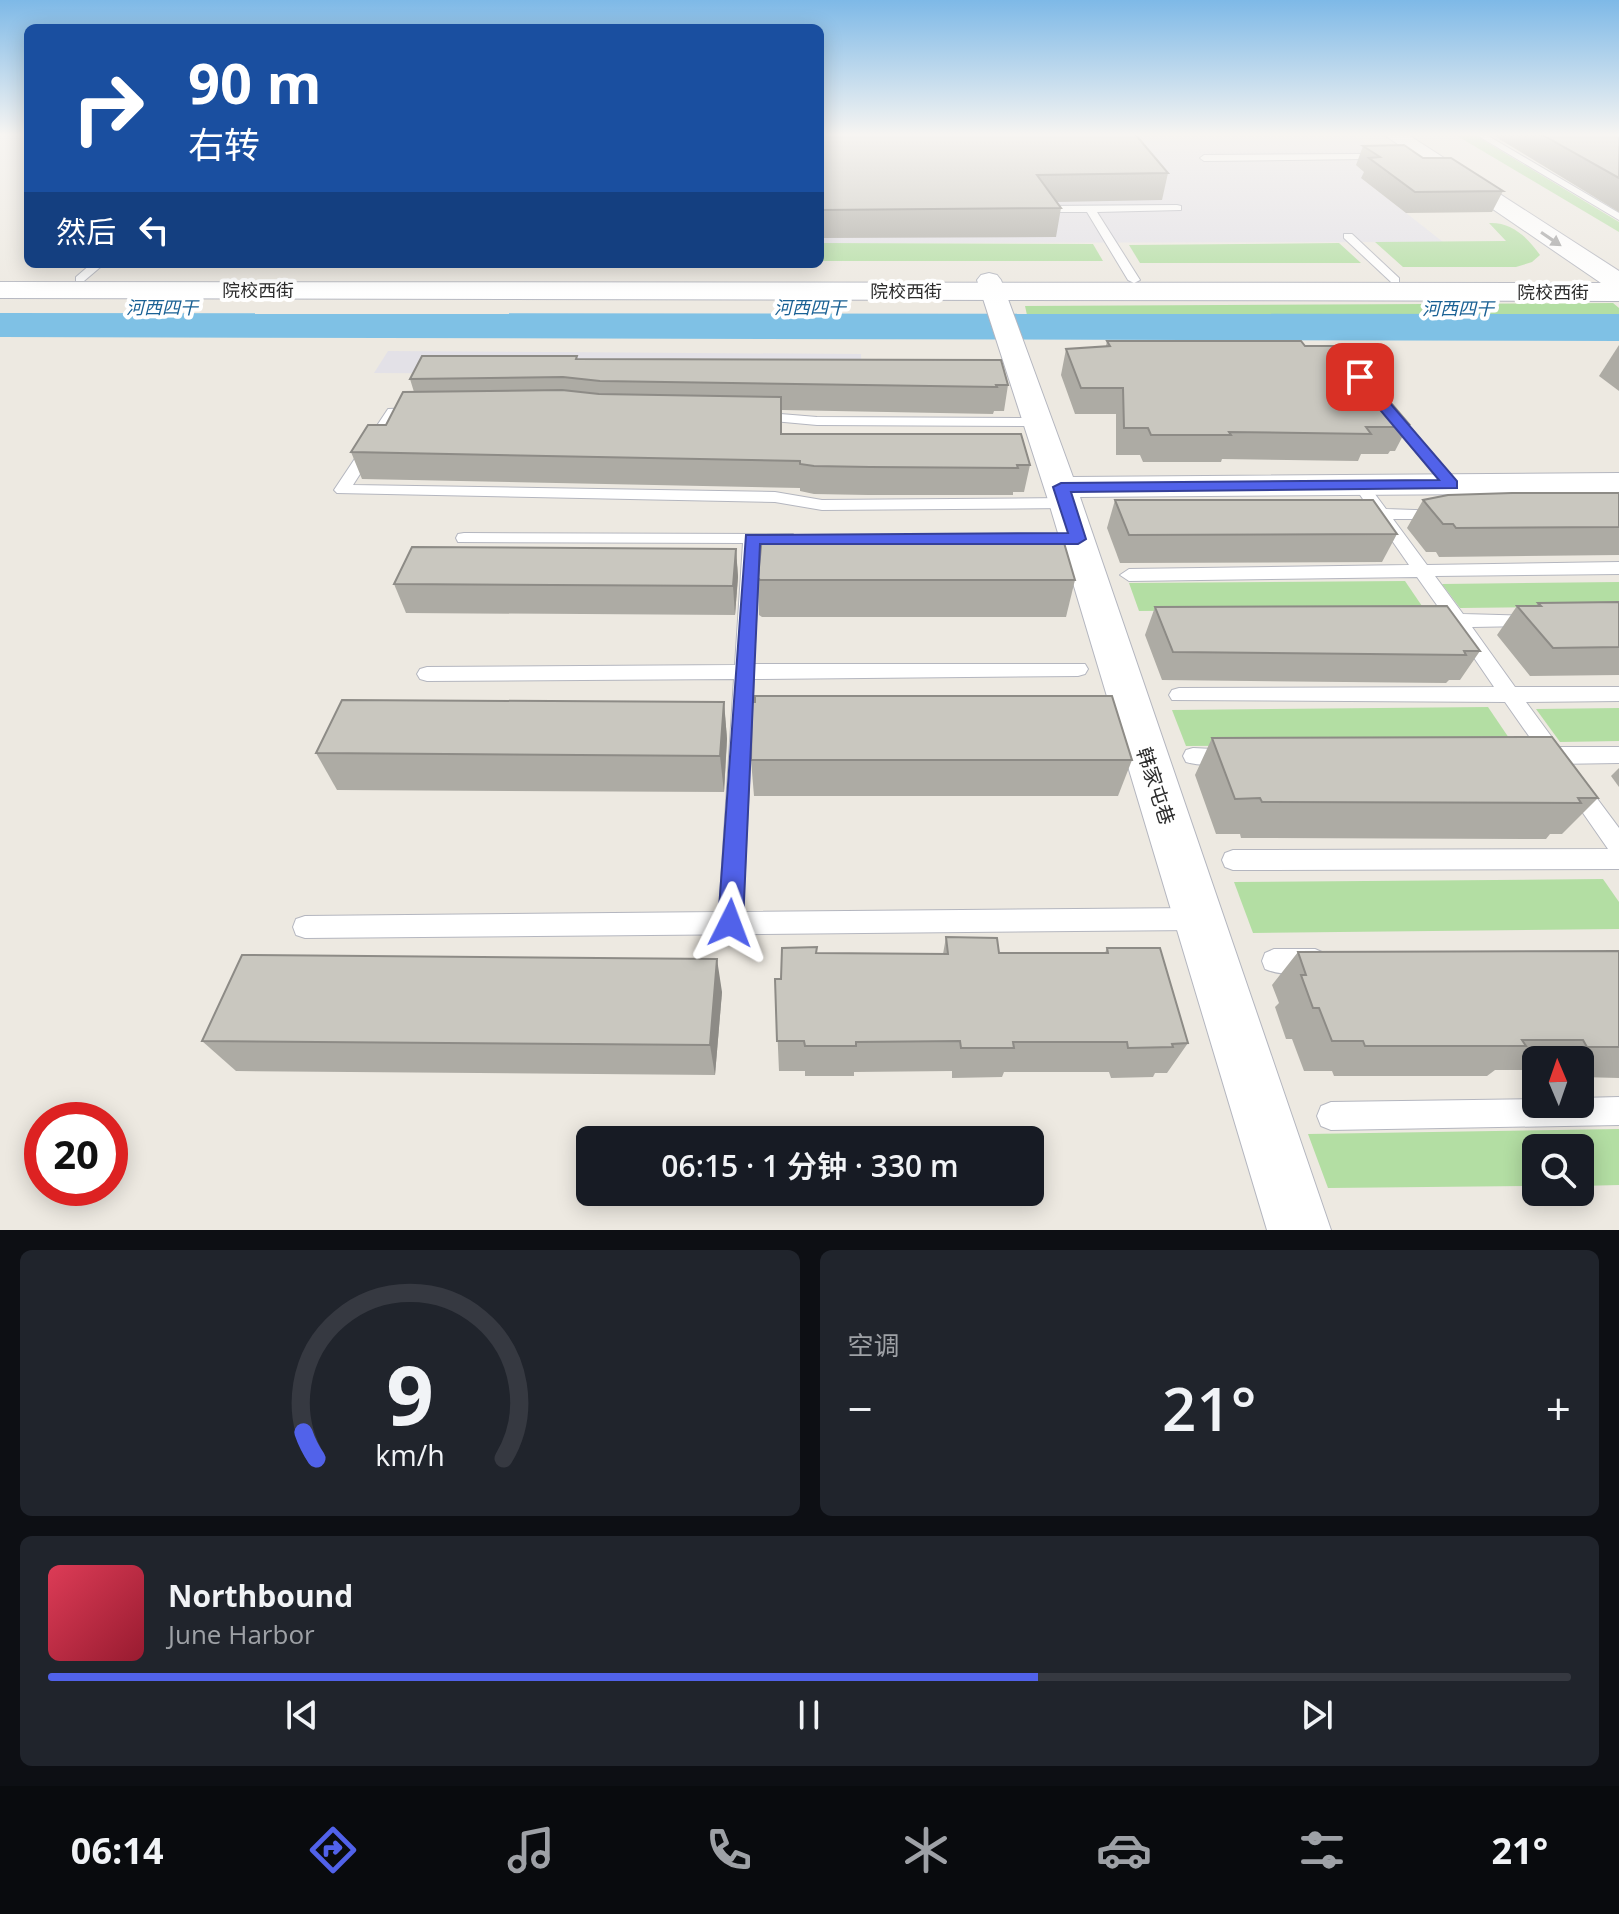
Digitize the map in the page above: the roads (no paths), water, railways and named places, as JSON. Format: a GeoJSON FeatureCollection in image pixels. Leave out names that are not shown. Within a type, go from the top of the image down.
{"type":"FeatureCollection","features":[{"type":"Feature","properties":{"kind":"main road"},"geometry":{"type":"LineString","coordinates":[[1486,191],[1617,279]]}},
{"type":"Feature","properties":{"kind":"main road","name":"院校西街"},"geometry":{"type":"LineString","coordinates":[[0,279],[89,271],[1002,327],[1134,280],[1617,279]]}},
{"type":"Feature","properties":{"kind":"main road","name":"院校西街"},"geometry":{"type":"LineString","coordinates":[[0,290],[1002,327],[1617,279]]}},
{"type":"Feature","properties":{"kind":"street","name":"韩家屯巷"},"geometry":{"type":"LineString","coordinates":[[1002,327],[1038,422],[1299,1230]]}},
{"type":"Feature","properties":{"kind":"street"},"geometry":{"type":"LineString","coordinates":[[1067,517],[1361,485],[1456,499],[1619,483]]}},
{"type":"Feature","properties":{"kind":"lane"},"geometry":{"type":"LineString","coordinates":[[1576,191],[1619,217]]}},
{"type":"Feature","properties":{"kind":"lane"},"geometry":{"type":"LineString","coordinates":[[1043,209],[1177,208],[1167,195]]}},
{"type":"Feature","properties":{"kind":"lane"},"geometry":{"type":"LineString","coordinates":[[1090,209],[1134,280]]}},
{"type":"Feature","properties":{"kind":"lane"},"geometry":{"type":"LineString","coordinates":[[1348,236],[1395,280]]}},
{"type":"Feature","properties":{"kind":"lane"},"geometry":{"type":"LineString","coordinates":[[1335,514],[1381,514],[1456,499],[1380,401]]}},
{"type":"Feature","properties":{"kind":"lane"},"geometry":{"type":"LineString","coordinates":[[425,412],[393,412],[342,490],[775,497],[822,505],[1067,517]]}},
{"type":"Feature","properties":{"kind":"lane"},"geometry":{"type":"LineString","coordinates":[[745,415],[817,421],[1038,422]]}},
{"type":"Feature","properties":{"kind":"lane"},"geometry":{"type":"LineString","coordinates":[[1361,485],[1619,846]]}},
{"type":"Feature","properties":{"kind":"lane"},"geometry":{"type":"LineString","coordinates":[[464,538],[798,538]]}},
{"type":"Feature","properties":{"kind":"lane"},"geometry":{"type":"LineString","coordinates":[[730,923],[752,538]]}},
{"type":"Feature","properties":{"kind":"lane"},"geometry":{"type":"LineString","coordinates":[[1129,575],[1619,568]]}},
{"type":"Feature","properties":{"kind":"lane"},"geometry":{"type":"LineString","coordinates":[[1411,621],[1546,620]]}},
{"type":"Feature","properties":{"kind":"lane"},"geometry":{"type":"LineString","coordinates":[[427,674],[1078,669]]}},
{"type":"Feature","properties":{"kind":"lane"},"geometry":{"type":"LineString","coordinates":[[1179,695],[1619,694]]}},
{"type":"Feature","properties":{"kind":"lane"},"geometry":{"type":"LineString","coordinates":[[1522,755],[1619,755]]}},
{"type":"Feature","properties":{"kind":"lane"},"geometry":{"type":"LineString","coordinates":[[1193,756],[1240,756]]}},
{"type":"Feature","properties":{"kind":"lane"},"geometry":{"type":"LineString","coordinates":[[1233,860],[1619,859]]}},
{"type":"Feature","properties":{"kind":"lane"},"geometry":{"type":"LineString","coordinates":[[305,927],[1199,919]]}},
{"type":"Feature","properties":{"kind":"lane"},"geometry":{"type":"LineString","coordinates":[[1274,961],[1337,961]]}},
{"type":"Feature","properties":{"kind":"lane"},"geometry":{"type":"LineString","coordinates":[[1331,1116],[1619,1111]]}},
{"type":"Feature","properties":{"kind":"water"},"geometry":{"type":"Polygon","coordinates":[[[0,313],[1619,314],[1619,341],[0,337],[0,313]]]}},
{"type":"Feature","properties":{"kind":"water label","name":"河西四干"},"geometry":{"type":"Point","coordinates":[162,307]}},
{"type":"Feature","properties":{"kind":"water label","name":"河西四干"},"geometry":{"type":"Point","coordinates":[810,307]}},
{"type":"Feature","properties":{"kind":"water label","name":"河西四干"},"geometry":{"type":"Point","coordinates":[1458,308]}}]}
